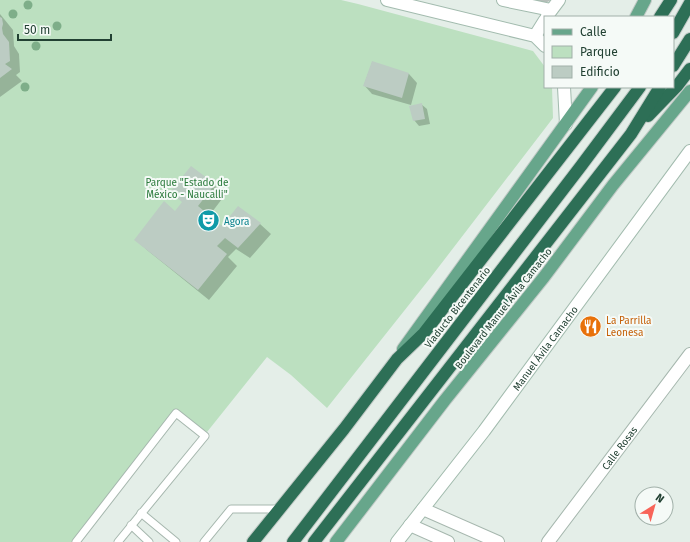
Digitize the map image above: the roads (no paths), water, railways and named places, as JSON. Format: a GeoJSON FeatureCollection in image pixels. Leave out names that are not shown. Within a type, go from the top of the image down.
{"type":"FeatureCollection","features":[{"type":"Feature","properties":{"kind":"highway"},"geometry":{"type":"LineString","coordinates":[[661,16],[671,0]]}},
{"type":"Feature","properties":{"kind":"highway"},"geometry":{"type":"LineString","coordinates":[[674,31],[690,3]]}},
{"type":"Feature","properties":{"kind":"highway"},"geometry":{"type":"LineString","coordinates":[[674,64],[690,39]]}},
{"type":"Feature","properties":{"kind":"highway"},"geometry":{"type":"LineString","coordinates":[[631,134],[677,86],[690,69]]}},
{"type":"Feature","properties":{"kind":"highway"},"geometry":{"type":"LineString","coordinates":[[253,542],[278,509],[344,429],[396,359],[424,333],[614,88]]}},
{"type":"Feature","properties":{"kind":"highway","name":"Viaducto Bicentenario"},"geometry":{"type":"LineString","coordinates":[[293,542],[639,88]]}},
{"type":"Feature","properties":{"kind":"highway","name":"Boulevard Manuel Ávila Camacho"},"geometry":{"type":"LineString","coordinates":[[314,542],[631,134],[659,88]]}},
{"type":"Feature","properties":{"kind":"main road"},"geometry":{"type":"LineString","coordinates":[[637,16],[645,0]]}},
{"type":"Feature","properties":{"kind":"main road"},"geometry":{"type":"LineString","coordinates":[[396,359],[591,88]]}},
{"type":"Feature","properties":{"kind":"main road","name":"Boulevard Manuel Ávila Camacho"},"geometry":{"type":"LineString","coordinates":[[336,542],[445,400],[544,277],[613,185],[690,92]]}},
{"type":"Feature","properties":{"kind":"street"},"geometry":{"type":"LineString","coordinates":[[387,0],[535,36],[544,45]]}},
{"type":"Feature","properties":{"kind":"street"},"geometry":{"type":"LineString","coordinates":[[503,0],[548,16],[559,0]]}},
{"type":"Feature","properties":{"kind":"street"},"geometry":{"type":"LineString","coordinates":[[535,36],[544,22]]}},
{"type":"Feature","properties":{"kind":"street"},"geometry":{"type":"LineString","coordinates":[[564,88],[566,124]]}},
{"type":"Feature","properties":{"kind":"street","name":"Manuel Ávila Camacho"},"geometry":{"type":"LineString","coordinates":[[397,542],[484,431],[690,151]]}},
{"type":"Feature","properties":{"kind":"street","name":"Calle Rosas"},"geometry":{"type":"LineString","coordinates":[[548,542],[690,354]]}},
{"type":"Feature","properties":{"kind":"street"},"geometry":{"type":"LineString","coordinates":[[423,509],[498,542]]}},
{"type":"Feature","properties":{"kind":"street"},"geometry":{"type":"LineString","coordinates":[[410,525],[448,542]]}},
{"type":"Feature","properties":{"kind":"lane"},"geometry":{"type":"LineString","coordinates":[[76,542],[176,413],[205,436],[118,542]]}},
{"type":"Feature","properties":{"kind":"lane"},"geometry":{"type":"LineString","coordinates":[[204,542],[231,509],[278,509]]}},
{"type":"Feature","properties":{"kind":"lane"},"geometry":{"type":"LineString","coordinates":[[141,513],[176,542]]}},
{"type":"Feature","properties":{"kind":"lane"},"geometry":{"type":"LineString","coordinates":[[131,525],[149,542]]}},
{"type":"Feature","properties":{"kind":"place","name":"Agora"},"geometry":{"type":"Point","coordinates":[208,221]}},
{"type":"Feature","properties":{"kind":"place","name":"La Parrilla Leonesa"},"geometry":{"type":"Point","coordinates":[591,326]}},
{"type":"Feature","properties":{"kind":"park label","name":"Parque \"Estado de México - Naucalli\""},"geometry":{"type":"Point","coordinates":[187,188]}}]}
